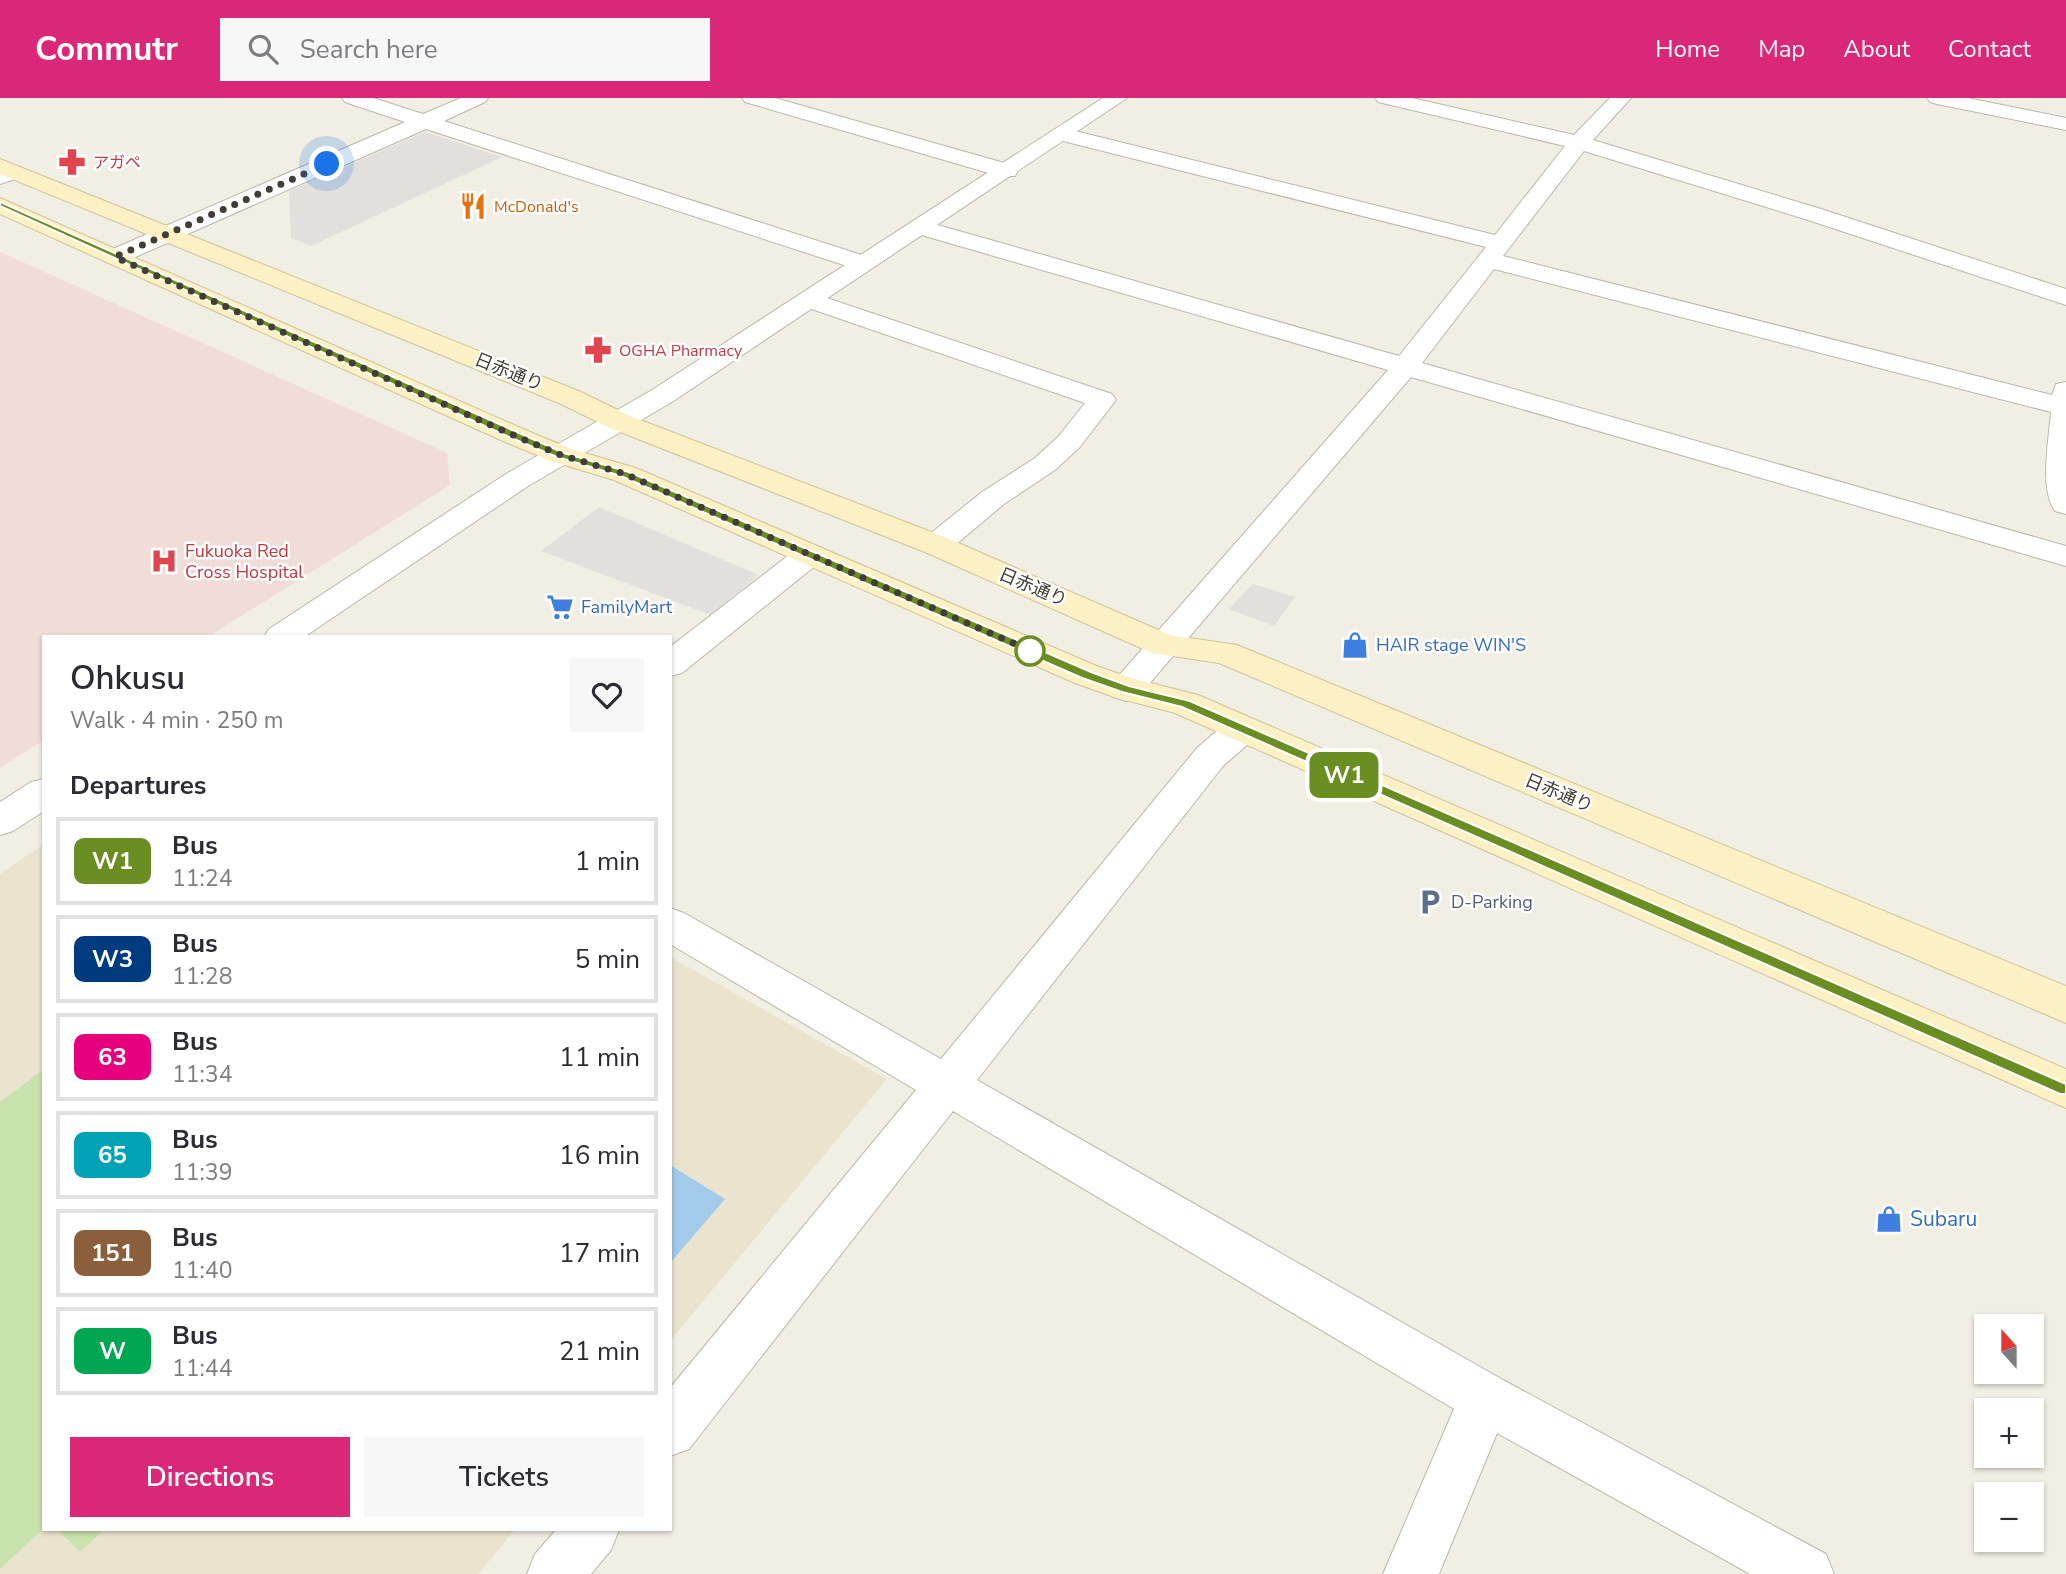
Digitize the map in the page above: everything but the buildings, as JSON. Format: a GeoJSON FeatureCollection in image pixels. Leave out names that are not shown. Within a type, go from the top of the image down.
{"type":"FeatureCollection","features":[{"type":"Feature","properties":{"kind":"main road","name":"日赤通り"},"geometry":{"type":"LineString","coordinates":[[5,172],[168,233],[571,398],[620,422],[936,545],[1164,645],[1225,653],[2066,1005]]}},
{"type":"Feature","properties":{"kind":"main road"},"geometry":{"type":"LineString","coordinates":[[0,205],[561,455],[625,474],[1087,675],[1126,689],[1186,704],[2066,1089]]}},
{"type":"Feature","properties":{"kind":"street"},"geometry":{"type":"LineString","coordinates":[[352,98],[862,263]]}},
{"type":"Feature","properties":{"kind":"street"},"geometry":{"type":"LineString","coordinates":[[115,257],[478,98]]}},
{"type":"Feature","properties":{"kind":"street"},"geometry":{"type":"LineString","coordinates":[[752,98],[1007,171]]}},
{"type":"Feature","properties":{"kind":"street"},"geometry":{"type":"LineString","coordinates":[[284,635],[517,480],[620,422],[1117,98]]}},
{"type":"Feature","properties":{"kind":"street"},"geometry":{"type":"LineString","coordinates":[[1385,98],[1579,143],[1813,214],[2066,297]]}},
{"type":"Feature","properties":{"kind":"street"},"geometry":{"type":"LineString","coordinates":[[1126,689],[1404,368],[1579,143],[1621,98]]}},
{"type":"Feature","properties":{"kind":"street"},"geometry":{"type":"LineString","coordinates":[[1937,98],[2066,124]]}},
{"type":"Feature","properties":{"kind":"street"},"geometry":{"type":"LineString","coordinates":[[1063,134],[1494,251],[2065,398],[2061,471],[2066,505]]}},
{"type":"Feature","properties":{"kind":"street"},"geometry":{"type":"LineString","coordinates":[[919,227],[1404,368],[2066,555]]}},
{"type":"Feature","properties":{"kind":"street"},"geometry":{"type":"LineString","coordinates":[[809,300],[1102,400],[1069,442],[1045,464],[993,498],[936,545]]}},
{"type":"Feature","properties":{"kind":"street"},"geometry":{"type":"LineString","coordinates":[[672,663],[808,555]]}},
{"type":"Feature","properties":{"kind":"street"},"geometry":{"type":"LineString","coordinates":[[672,1428],[1210,757],[1241,730]]}},
{"type":"Feature","properties":{"kind":"street"},"geometry":{"type":"LineString","coordinates":[[0,821],[42,793]]}},
{"type":"Feature","properties":{"kind":"street"},"geometry":{"type":"LineString","coordinates":[[672,925],[1485,1398],[1806,1574]]}},
{"type":"Feature","properties":{"kind":"street"},"geometry":{"type":"LineString","coordinates":[[1411,1574],[1485,1398]]}},
{"type":"Feature","properties":{"kind":"street"},"geometry":{"type":"LineString","coordinates":[[555,1574],[590,1531]]}},
{"type":"Feature","properties":{"kind":"shaded area"},"geometry":{"type":"Polygon","coordinates":[[[425,132],[502,157],[311,246],[291,238],[289,191],[425,132]]]}},
{"type":"Feature","properties":{"kind":"shaded area","name":"Fukuoka Red Cross Hospital"},"geometry":{"type":"Polygon","coordinates":[[[0,252],[447,453],[450,485],[211,635],[42,635],[42,741],[0,768],[0,252]]]}},
{"type":"Feature","properties":{"kind":"shaded area"},"geometry":{"type":"Polygon","coordinates":[[[599,507],[759,575],[711,615],[541,551],[599,507]]]}},
{"type":"Feature","properties":{"kind":"shaded area"},"geometry":{"type":"Polygon","coordinates":[[[1253,584],[1295,597],[1274,626],[1229,609],[1253,584]]]}},
{"type":"Feature","properties":{"kind":"shaded area"},"geometry":{"type":"Polygon","coordinates":[[[42,845],[42,1531],[514,1531],[478,1574],[0,1574],[0,874],[42,845]]]}},
{"type":"Feature","properties":{"kind":"shaded area"},"geometry":{"type":"Polygon","coordinates":[[[672,958],[887,1079],[672,1339],[672,958]]]}},
{"type":"Feature","properties":{"kind":"green space"},"geometry":{"type":"Polygon","coordinates":[[[42,1070],[42,1530],[0,1569],[0,1102],[42,1070]]]}},
{"type":"Feature","properties":{"kind":"green space"},"geometry":{"type":"Polygon","coordinates":[[[59,1531],[102,1531],[80,1552],[59,1531]]]}},
{"type":"Feature","properties":{"kind":"water"},"geometry":{"type":"Polygon","coordinates":[[[672,1166],[725,1199],[672,1261],[672,1166]]]}},
{"type":"Feature","properties":{"kind":"bus line","name":"W1"},"geometry":{"type":"LineString","coordinates":[[0,205],[513,435],[561,455],[625,474],[1087,675],[1126,689],[1186,704],[2066,1089]]}},
{"type":"Feature","properties":{"kind":"place","name":"アガペ"},"geometry":{"type":"Point","coordinates":[72,162]}},
{"type":"Feature","properties":{"kind":"place","name":"McDonald's"},"geometry":{"type":"Point","coordinates":[473,206]}},
{"type":"Feature","properties":{"kind":"place","name":"OGHA Pharmacy"},"geometry":{"type":"Point","coordinates":[598,350]}},
{"type":"Feature","properties":{"kind":"place","name":"Fukuoka Red Cross Hospital"},"geometry":{"type":"Point","coordinates":[164,561]}},
{"type":"Feature","properties":{"kind":"place","name":"FamilyMart"},"geometry":{"type":"Point","coordinates":[560,607]}},
{"type":"Feature","properties":{"kind":"place","name":"HAIR stage WIN'S"},"geometry":{"type":"Point","coordinates":[1355,645]}},
{"type":"Feature","properties":{"kind":"place","name":"D-Parking"},"geometry":{"type":"Point","coordinates":[1430,902]}},
{"type":"Feature","properties":{"kind":"place","name":"Subaru"},"geometry":{"type":"Point","coordinates":[1889,1219]}},
{"type":"Feature","properties":{"kind":"route"},"geometry":{"type":"LineString","coordinates":[[327,164],[115,257],[513,435],[561,455],[625,474],[1036,653],[1030,651]]}}]}
